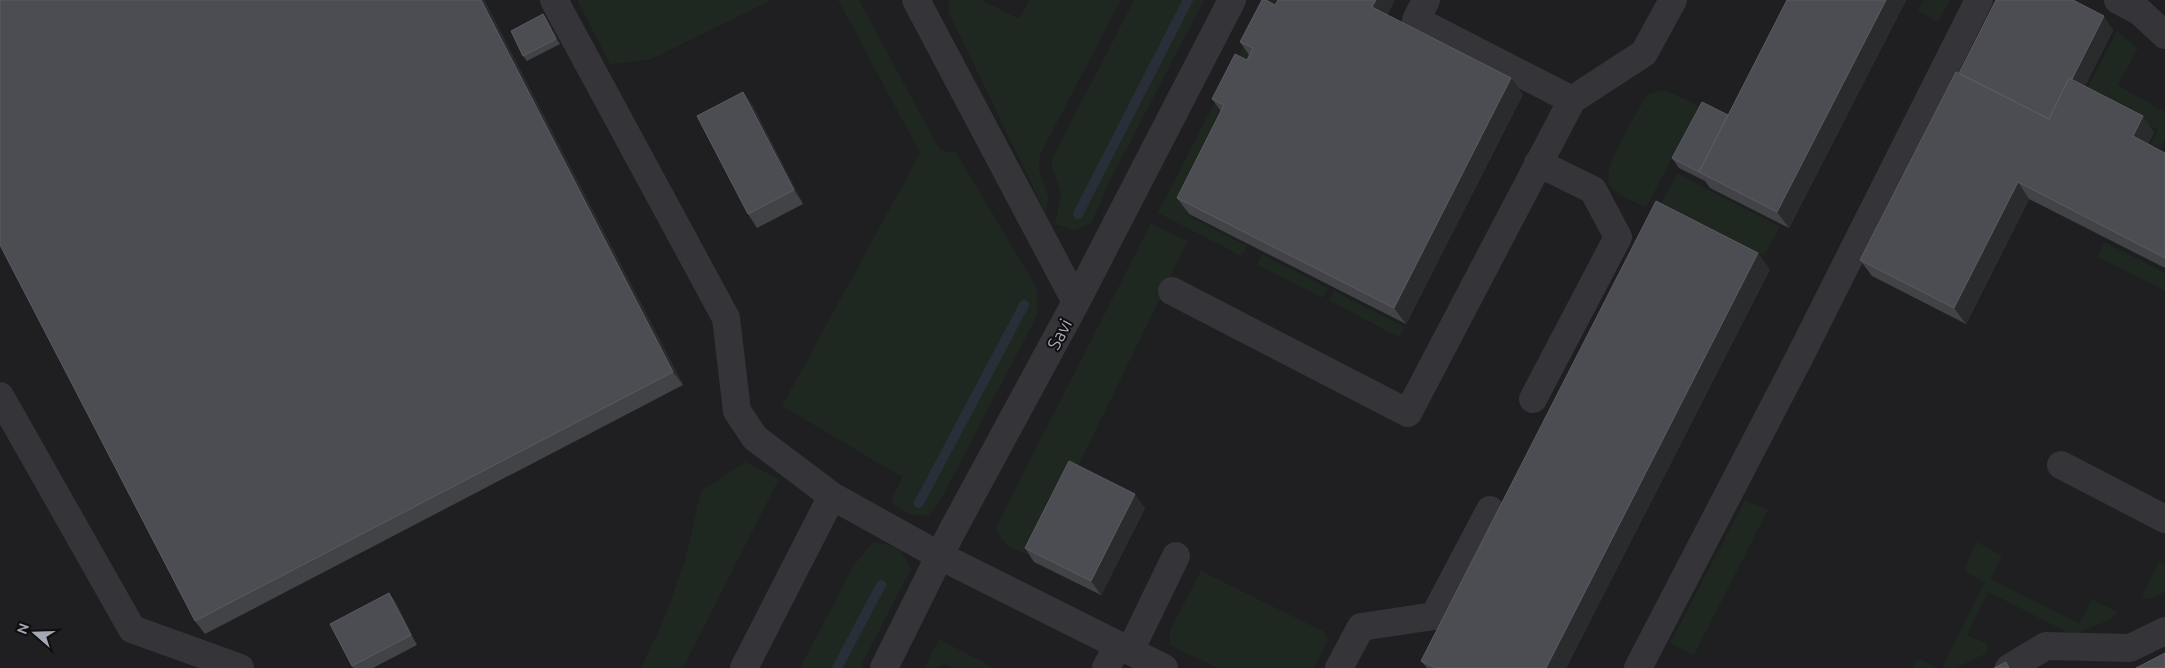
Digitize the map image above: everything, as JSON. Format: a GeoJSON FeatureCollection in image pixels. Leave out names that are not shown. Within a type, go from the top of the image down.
{"type":"FeatureCollection","features":[{"type":"Feature","properties":{"kind":"street"},"geometry":{"type":"LineString","coordinates":[[554,0],[726,318],[736,411],[755,438],[832,496],[1118,654],[1164,668]]}},
{"type":"Feature","properties":{"kind":"street"},"geometry":{"type":"LineString","coordinates":[[916,0],[1076,302]]}},
{"type":"Feature","properties":{"kind":"street","name":"Savi"},"geometry":{"type":"LineString","coordinates":[[884,668],[940,556],[1076,302],[1232,0]]}},
{"type":"Feature","properties":{"kind":"street"},"geometry":{"type":"LineString","coordinates":[[1426,0],[1416,20],[1572,100]]}},
{"type":"Feature","properties":{"kind":"street"},"geometry":{"type":"LineString","coordinates":[[1646,665],[1979,0]]}},
{"type":"Feature","properties":{"kind":"street"},"geometry":{"type":"LineString","coordinates":[[2118,0],[2140,11],[2165,35]]}},
{"type":"Feature","properties":{"kind":"street"},"geometry":{"type":"LineString","coordinates":[[1172,291],[1408,414],[1572,100],[1644,53],[1663,3]]}},
{"type":"Feature","properties":{"kind":"street"},"geometry":{"type":"LineString","coordinates":[[1533,399],[1618,237],[1592,190],[1538,163]]}},
{"type":"Feature","properties":{"kind":"street"},"geometry":{"type":"LineString","coordinates":[[0,396],[132,629],[240,668]]}},
{"type":"Feature","properties":{"kind":"street"},"geometry":{"type":"LineString","coordinates":[[2062,465],[2165,519]]}},
{"type":"Feature","properties":{"kind":"street"},"geometry":{"type":"LineString","coordinates":[[744,668],[832,496]]}},
{"type":"Feature","properties":{"kind":"street"},"geometry":{"type":"LineString","coordinates":[[1339,668],[1361,627],[1434,616],[1490,510]]}},
{"type":"Feature","properties":{"kind":"street"},"geometry":{"type":"LineString","coordinates":[[1118,654],[1176,556]]}},
{"type":"Feature","properties":{"kind":"street"},"geometry":{"type":"LineString","coordinates":[[2010,668],[2046,646],[2130,648],[2165,631]]}},
{"type":"Feature","properties":{"kind":"shaded area"},"geometry":{"type":"Polygon","coordinates":[[[0,0],[2165,0],[2165,668],[0,668],[0,0]]]}},
{"type":"Feature","properties":{"kind":"shaded area"},"geometry":{"type":"Polygon","coordinates":[[[577,0],[771,0],[650,60],[610,64],[577,0]]]}},
{"type":"Feature","properties":{"kind":"shaded area"},"geometry":{"type":"Polygon","coordinates":[[[838,0],[859,0],[936,143],[941,151],[956,152],[1037,288],[1037,316],[939,503],[929,516],[909,514],[891,502],[902,477],[782,406],[920,153],[838,0]]]}},
{"type":"Feature","properties":{"kind":"shaded area"},"geometry":{"type":"Polygon","coordinates":[[[949,0],[982,0],[1019,19],[1029,0],[1121,0],[1040,155],[1039,169],[1049,199],[1045,212],[949,13],[949,0]]]}},
{"type":"Feature","properties":{"kind":"shaded area"},"geometry":{"type":"Polygon","coordinates":[[[1134,0],[1204,0],[1109,183],[1091,224],[1074,230],[1055,224],[1061,195],[1051,161],[1134,0]]]}},
{"type":"Feature","properties":{"kind":"shaded area"},"geometry":{"type":"Polygon","coordinates":[[[1267,0],[1295,0],[1185,214],[1247,246],[1241,256],[1158,213],[1267,0]]]}},
{"type":"Feature","properties":{"kind":"shaded area"},"geometry":{"type":"Polygon","coordinates":[[[1923,0],[1950,0],[1939,20],[1935,21],[1918,11],[1923,0]]]}},
{"type":"Feature","properties":{"kind":"shaded area"},"geometry":{"type":"Polygon","coordinates":[[[2117,31],[2138,48],[2118,85],[2165,112],[2165,140],[2161,148],[2150,145],[2158,130],[2084,94],[2117,31]]]}},
{"type":"Feature","properties":{"kind":"shaded area"},"geometry":{"type":"Polygon","coordinates":[[[1666,90],[1699,106],[1646,208],[1621,196],[1610,185],[1608,177],[1620,143],[1644,100],[1650,93],[1666,90]]]}},
{"type":"Feature","properties":{"kind":"shaded area"},"geometry":{"type":"Polygon","coordinates":[[[1677,173],[1780,227],[1764,256],[1661,203],[1677,173]]]}},
{"type":"Feature","properties":{"kind":"shaded area"},"geometry":{"type":"Polygon","coordinates":[[[1151,223],[1188,241],[1075,473],[1032,556],[1005,543],[996,527],[1151,223]]]}},
{"type":"Feature","properties":{"kind":"shaded area"},"geometry":{"type":"Polygon","coordinates":[[[2104,242],[2165,273],[2165,291],[2097,257],[2104,242]]]}},
{"type":"Feature","properties":{"kind":"shaded area"},"geometry":{"type":"Polygon","coordinates":[[[1262,254],[1328,288],[1322,298],[1257,265],[1262,254]]]}},
{"type":"Feature","properties":{"kind":"shaded area"},"geometry":{"type":"Polygon","coordinates":[[[1334,291],[1405,327],[1399,337],[1329,301],[1334,291]]]}},
{"type":"Feature","properties":{"kind":"shaded area"},"geometry":{"type":"Polygon","coordinates":[[[745,462],[779,479],[683,668],[641,668],[664,619],[685,561],[701,491],[745,462]]]}},
{"type":"Feature","properties":{"kind":"shaded area"},"geometry":{"type":"Polygon","coordinates":[[[1745,500],[1768,510],[1694,655],[1670,643],[1745,500]]]}},
{"type":"Feature","properties":{"kind":"shaded area"},"geometry":{"type":"Polygon","coordinates":[[[873,542],[897,548],[901,551],[911,569],[860,668],[800,668],[853,566],[873,542]]]}},
{"type":"Feature","properties":{"kind":"shaded area"},"geometry":{"type":"Polygon","coordinates":[[[1977,542],[2002,556],[1991,579],[2079,623],[2092,599],[2116,611],[2116,615],[2109,620],[2073,635],[1988,592],[1967,635],[1988,644],[1987,653],[1956,668],[1942,668],[1985,582],[1968,573],[1965,568],[1977,542]]]}},
{"type":"Feature","properties":{"kind":"shaded area"},"geometry":{"type":"Polygon","coordinates":[[[2159,562],[2165,565],[2165,592],[2148,599],[2144,598],[2142,595],[2159,562]]]}},
{"type":"Feature","properties":{"kind":"shaded area"},"geometry":{"type":"Polygon","coordinates":[[[1201,571],[1325,632],[1328,640],[1314,668],[1218,668],[1170,645],[1171,628],[1201,571]]]}},
{"type":"Feature","properties":{"kind":"shaded area"},"geometry":{"type":"Polygon","coordinates":[[[939,639],[994,668],[954,668],[945,664],[937,668],[924,668],[939,639]]]}},
{"type":"Feature","properties":{"kind":"shaded area"},"geometry":{"type":"Polygon","coordinates":[[[1920,659],[1938,668],[1913,668],[1915,662],[1920,659]]]}},
{"type":"Feature","properties":{"kind":"building"},"geometry":{"type":"Polygon","coordinates":[[[0,0],[481,0],[673,372],[195,621],[0,245],[0,0]]]}},
{"type":"Feature","properties":{"kind":"building"},"geometry":{"type":"Polygon","coordinates":[[[1262,0],[1275,5],[1278,0],[1376,0],[1372,7],[1511,78],[1394,308],[1177,198],[1224,105],[1212,99],[1235,54],[1247,60],[1253,48],[1240,42],[1262,0]]]}},
{"type":"Feature","properties":{"kind":"building"},"geometry":{"type":"Polygon","coordinates":[[[1787,0],[1886,0],[1777,212],[1699,172],[1787,0]]]}},
{"type":"Feature","properties":{"kind":"building"},"geometry":{"type":"Polygon","coordinates":[[[1996,0],[2073,0],[2104,16],[2072,79],[2069,78],[2049,119],[1959,73],[1996,0]]]}},
{"type":"Feature","properties":{"kind":"building"},"geometry":{"type":"Polygon","coordinates":[[[543,14],[556,39],[523,56],[511,31],[543,14]]]}},
{"type":"Feature","properties":{"kind":"building"},"geometry":{"type":"Polygon","coordinates":[[[1956,72],[2049,119],[2069,78],[2143,116],[2133,136],[2165,153],[2165,258],[2018,182],[1954,308],[1860,260],[1956,72]]]}},
{"type":"Feature","properties":{"kind":"building"},"geometry":{"type":"Polygon","coordinates":[[[743,92],[794,190],[748,214],[697,116],[743,92]]]}},
{"type":"Feature","properties":{"kind":"building"},"geometry":{"type":"Polygon","coordinates":[[[1702,102],[1728,115],[1699,172],[1672,158],[1702,102]]]}},
{"type":"Feature","properties":{"kind":"building"},"geometry":{"type":"Polygon","coordinates":[[[1656,201],[1758,253],[1546,668],[1436,668],[1421,661],[1656,201]]]}},
{"type":"Feature","properties":{"kind":"building"},"geometry":{"type":"Polygon","coordinates":[[[1069,461],[1135,494],[1091,581],[1025,548],[1069,461]]]}},
{"type":"Feature","properties":{"kind":"building"},"geometry":{"type":"Polygon","coordinates":[[[389,593],[411,635],[352,666],[330,624],[389,593]]]}},
{"type":"Feature","properties":{"kind":"building"},"geometry":{"type":"Polygon","coordinates":[[[2165,653],[2165,668],[2136,668],[2165,653]]]}},
{"type":"Feature","properties":{"kind":"building"},"geometry":{"type":"Polygon","coordinates":[[[2006,662],[2009,668],[1994,668],[2006,662]]]}},
{"type":"Feature","properties":{"kind":"waterway"},"geometry":{"type":"LineString","coordinates":[[1078,214],[1188,0]]}},
{"type":"Feature","properties":{"kind":"waterway"},"geometry":{"type":"LineString","coordinates":[[919,503],[1024,305]]}},
{"type":"Feature","properties":{"kind":"waterway"},"geometry":{"type":"LineString","coordinates":[[837,668],[881,585]]}}]}
